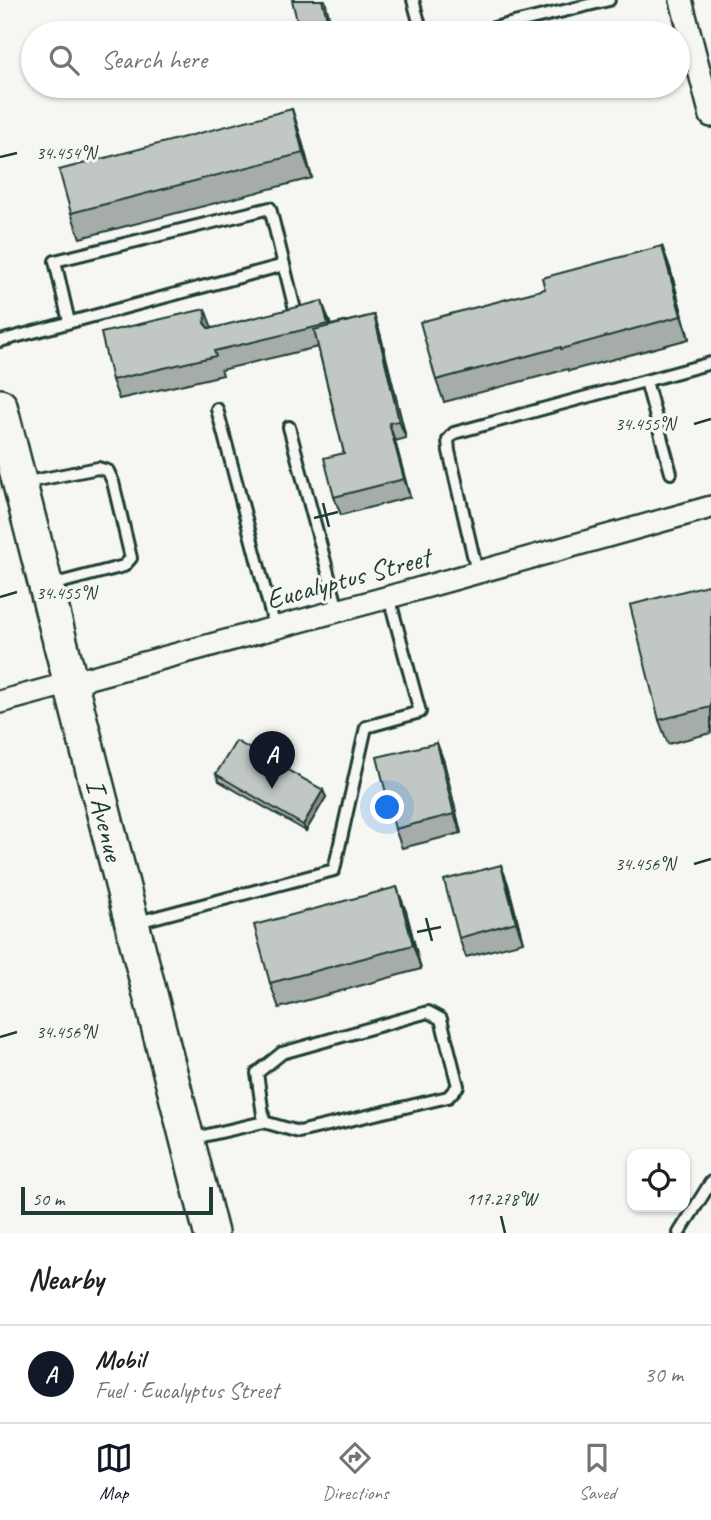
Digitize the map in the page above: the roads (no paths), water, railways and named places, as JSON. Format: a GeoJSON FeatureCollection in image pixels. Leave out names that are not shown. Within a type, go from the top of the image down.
{"type":"FeatureCollection","features":[{"type":"Feature","properties":{"kind":"main road","name":"I Avenue"},"geometry":{"type":"LineString","coordinates":[[0,406],[211,1233]]}},
{"type":"Feature","properties":{"kind":"street"},"geometry":{"type":"LineString","coordinates":[[681,0],[686,21]]}},
{"type":"Feature","properties":{"kind":"street"},"geometry":{"type":"LineString","coordinates":[[690,35],[711,116]]}},
{"type":"Feature","properties":{"kind":"street","name":"Eucalyptus Street"},"geometry":{"type":"LineString","coordinates":[[0,702],[711,507]]}},
{"type":"Feature","properties":{"kind":"lane"},"geometry":{"type":"LineString","coordinates":[[413,0],[419,21]]}},
{"type":"Feature","properties":{"kind":"lane"},"geometry":{"type":"LineString","coordinates":[[522,21],[609,0]]}},
{"type":"Feature","properties":{"kind":"lane"},"geometry":{"type":"LineString","coordinates":[[69,322],[55,261],[270,208],[299,318],[287,321]]}},
{"type":"Feature","properties":{"kind":"lane"},"geometry":{"type":"LineString","coordinates":[[0,341],[284,265]]}},
{"type":"Feature","properties":{"kind":"lane"},"geometry":{"type":"LineString","coordinates":[[477,572],[449,451],[448,440],[454,433],[711,363]]}},
{"type":"Feature","properties":{"kind":"lane"},"geometry":{"type":"LineString","coordinates":[[646,382],[671,473]]}},
{"type":"Feature","properties":{"kind":"lane"},"geometry":{"type":"LineString","coordinates":[[217,409],[275,628]]}},
{"type":"Feature","properties":{"kind":"lane"},"geometry":{"type":"LineString","coordinates":[[289,427],[338,610]]}},
{"type":"Feature","properties":{"kind":"lane"},"geometry":{"type":"LineString","coordinates":[[19,484],[98,468],[108,471],[116,495],[131,558],[124,566],[45,587]]}},
{"type":"Feature","properties":{"kind":"lane"},"geometry":{"type":"LineString","coordinates":[[132,924],[334,870],[366,727],[420,712],[389,597]]}},
{"type":"Feature","properties":{"kind":"lane"},"geometry":{"type":"LineString","coordinates":[[187,1140],[264,1122],[299,1132],[448,1097],[458,1087],[441,1019],[428,1012],[282,1053],[257,1073],[264,1122]]}},
{"type":"Feature","properties":{"kind":"lane"},"geometry":{"type":"LineString","coordinates":[[679,1233],[711,1182]]}},
{"type":"Feature","properties":{"kind":"place","name":"Mobil"},"geometry":{"type":"Point","coordinates":[272,789]}}]}
